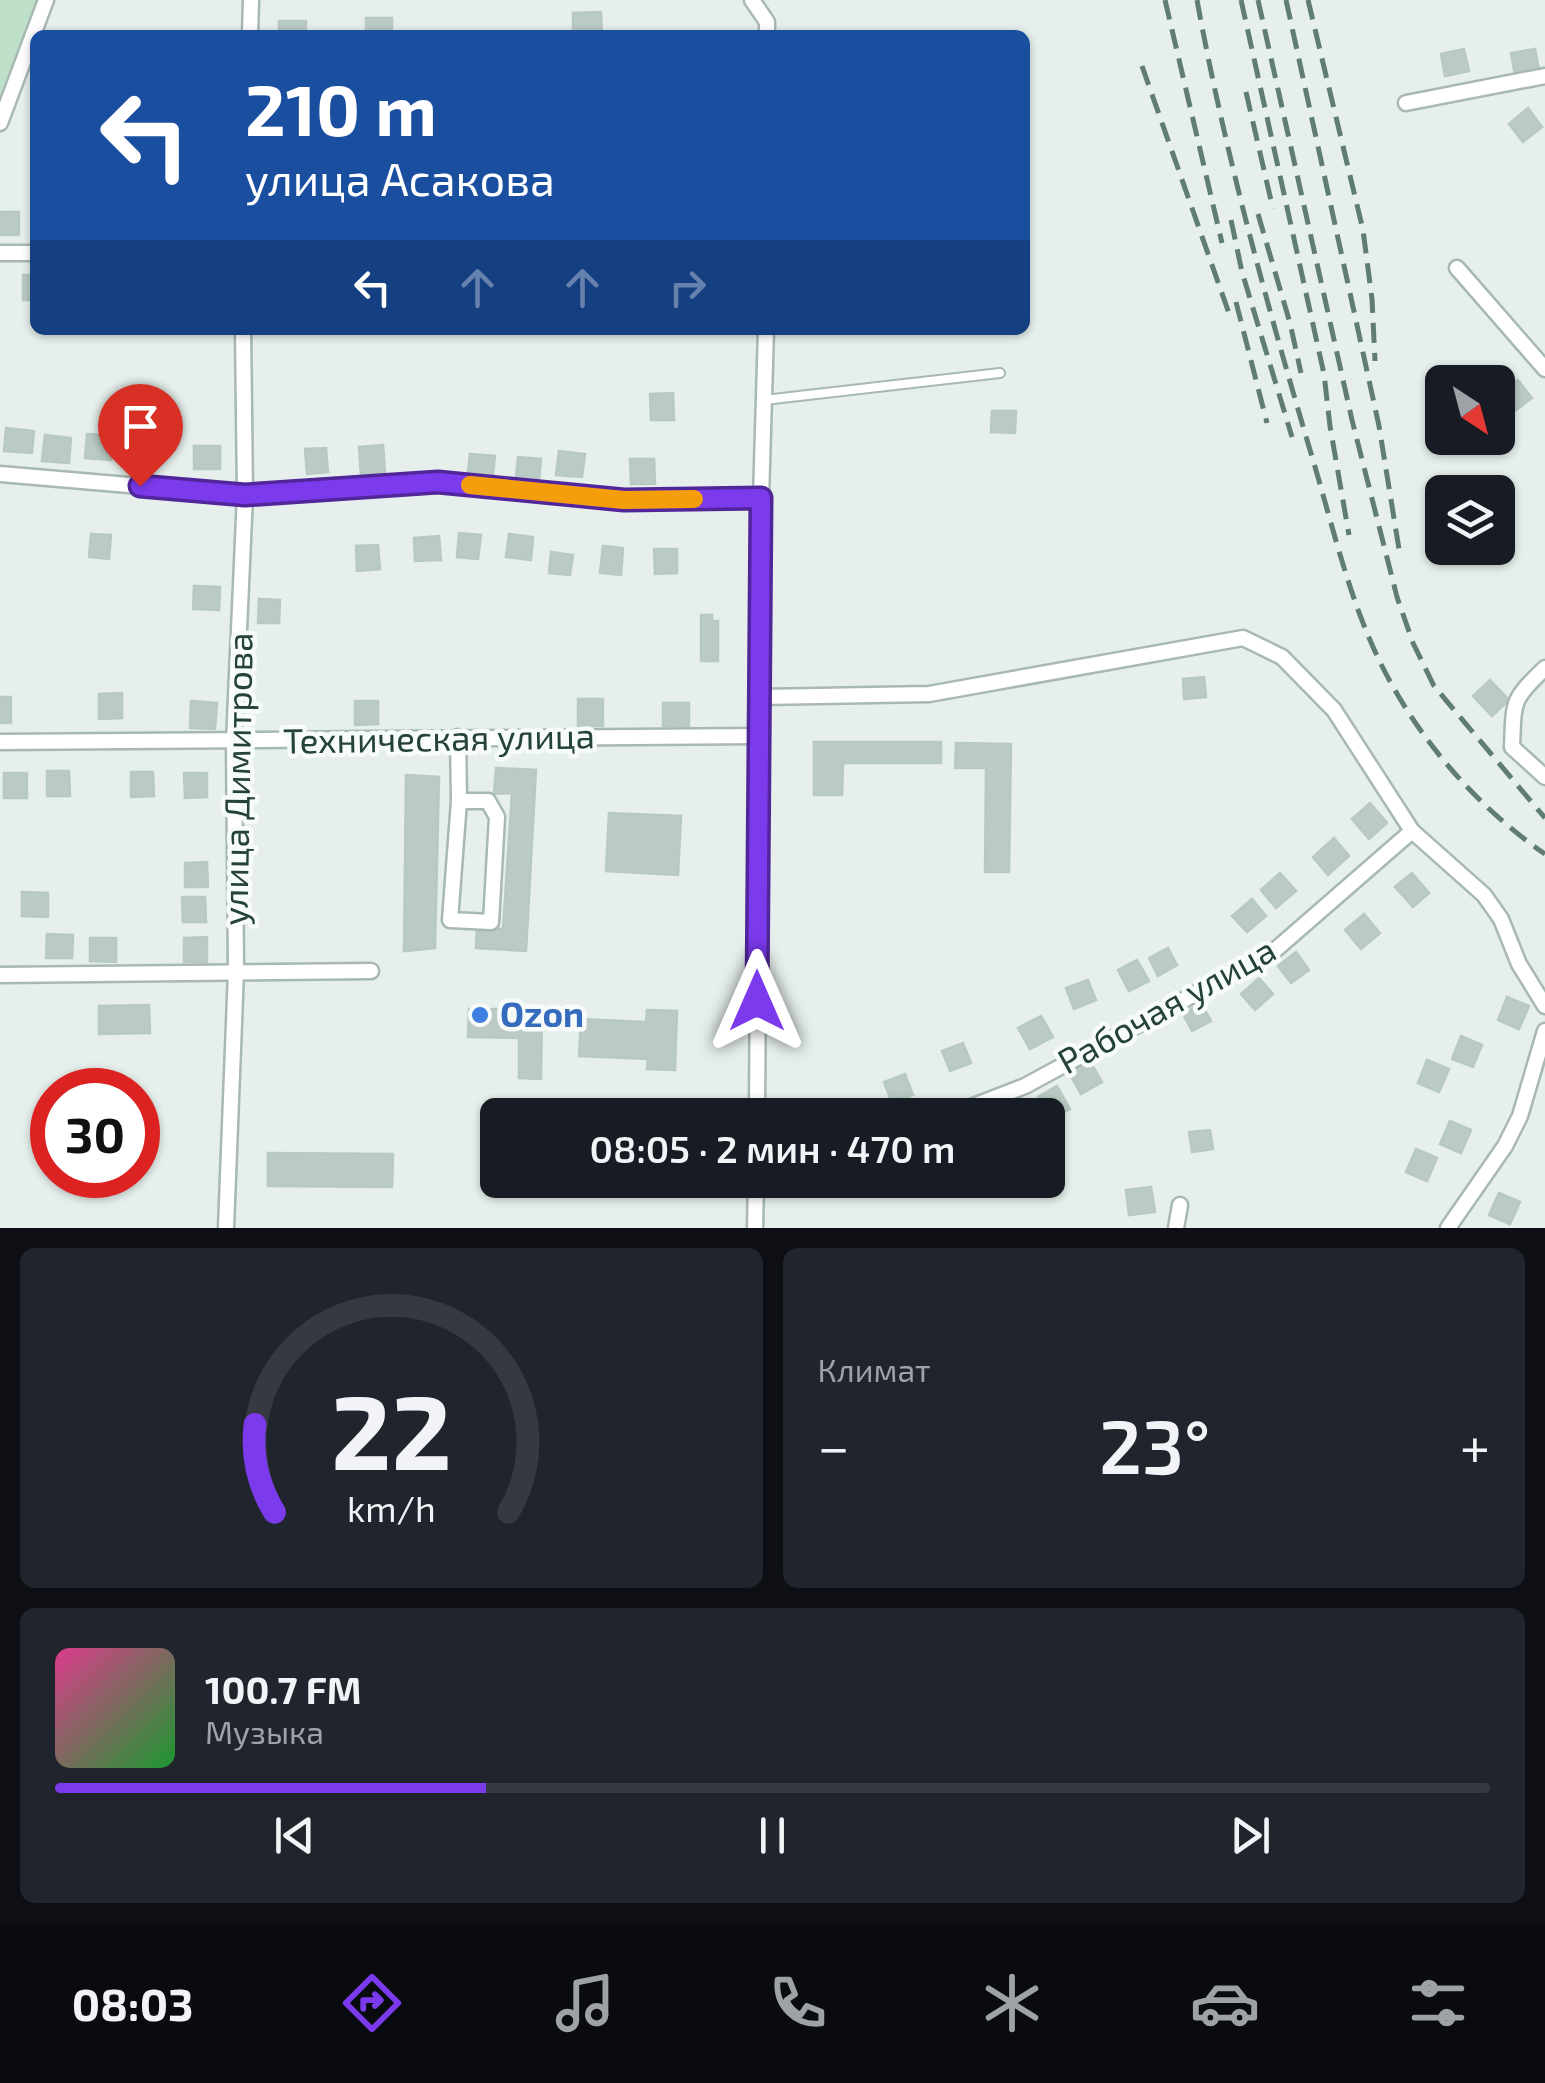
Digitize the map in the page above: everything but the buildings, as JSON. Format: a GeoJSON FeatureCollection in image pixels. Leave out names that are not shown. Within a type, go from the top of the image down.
{"type":"FeatureCollection","features":[{"type":"Feature","properties":{"kind":"street"},"geometry":{"type":"LineString","coordinates":[[35,30],[46,0]]}},
{"type":"Feature","properties":{"kind":"street"},"geometry":{"type":"LineString","coordinates":[[250,30],[251,0]]}},
{"type":"Feature","properties":{"kind":"street"},"geometry":{"type":"LineString","coordinates":[[752,0],[767,29]]}},
{"type":"Feature","properties":{"kind":"street"},"geometry":{"type":"LineString","coordinates":[[0,123],[30,43]]}},
{"type":"Feature","properties":{"kind":"street"},"geometry":{"type":"LineString","coordinates":[[1406,103],[1545,76]]}},
{"type":"Feature","properties":{"kind":"street"},"geometry":{"type":"LineString","coordinates":[[0,253],[30,254]]}},
{"type":"Feature","properties":{"kind":"street"},"geometry":{"type":"LineString","coordinates":[[1457,268],[1545,369]]}},
{"type":"Feature","properties":{"kind":"street","name":"улица Димитрова"},"geometry":{"type":"LineString","coordinates":[[226,1228],[236,971],[234,742],[245,495],[244,335]]}},
{"type":"Feature","properties":{"kind":"street"},"geometry":{"type":"LineString","coordinates":[[757,1098],[766,335]]}},
{"type":"Feature","properties":{"kind":"street"},"geometry":{"type":"LineString","coordinates":[[0,474],[245,495],[438,482],[624,500],[761,498]]}},
{"type":"Feature","properties":{"kind":"street"},"geometry":{"type":"LineString","coordinates":[[759,697],[928,694],[1243,638],[1282,657],[1334,710],[1412,831],[1484,895],[1545,1006]]}},
{"type":"Feature","properties":{"kind":"street"},"geometry":{"type":"LineString","coordinates":[[1545,668],[1520,692],[1514,707],[1512,747],[1545,778]]}},
{"type":"Feature","properties":{"kind":"street","name":"Техническая улица"},"geometry":{"type":"LineString","coordinates":[[0,742],[759,736]]}},
{"type":"Feature","properties":{"kind":"street"},"geometry":{"type":"LineString","coordinates":[[458,737],[459,801],[450,920],[491,922],[497,817],[488,801],[459,801]]}},
{"type":"Feature","properties":{"kind":"street","name":"Рабочая улица"},"geometry":{"type":"LineString","coordinates":[[994,1098],[1025,1086],[1274,951],[1412,831]]}},
{"type":"Feature","properties":{"kind":"street"},"geometry":{"type":"LineString","coordinates":[[0,975],[371,971]]}},
{"type":"Feature","properties":{"kind":"street"},"geometry":{"type":"LineString","coordinates":[[1448,1228],[1505,1146],[1526,1097],[1545,1031]]}},
{"type":"Feature","properties":{"kind":"street"},"geometry":{"type":"LineString","coordinates":[[755,1228],[756,1198]]}},
{"type":"Feature","properties":{"kind":"street"},"geometry":{"type":"LineString","coordinates":[[1176,1228],[1180,1205]]}},
{"type":"Feature","properties":{"kind":"lane"},"geometry":{"type":"LineString","coordinates":[[764,400],[1000,373]]}},
{"type":"Feature","properties":{"kind":"green space"},"geometry":{"type":"Polygon","coordinates":[[[0,0],[46,0],[35,30],[30,30],[30,43],[0,123],[0,0]]]}},
{"type":"Feature","properties":{"kind":"railway"},"geometry":{"type":"LineString","coordinates":[[1165,0],[1222,243]]}},
{"type":"Feature","properties":{"kind":"railway"},"geometry":{"type":"LineString","coordinates":[[1197,0],[1220,114],[1262,282],[1342,560],[1370,640],[1397,693],[1432,746],[1496,815],[1545,854]]}},
{"type":"Feature","properties":{"kind":"railway"},"geometry":{"type":"LineString","coordinates":[[1241,0],[1324,374],[1349,535]]}},
{"type":"Feature","properties":{"kind":"railway"},"geometry":{"type":"LineString","coordinates":[[1258,0],[1352,420],[1397,597],[1413,643],[1434,686],[1545,818]]}},
{"type":"Feature","properties":{"kind":"railway"},"geometry":{"type":"LineString","coordinates":[[1286,0],[1379,426],[1399,549]]}},
{"type":"Feature","properties":{"kind":"railway"},"geometry":{"type":"LineString","coordinates":[[1308,0],[1363,230],[1375,361]]}},
{"type":"Feature","properties":{"kind":"railway"},"geometry":{"type":"LineString","coordinates":[[1142,66],[1231,319]]}},
{"type":"Feature","properties":{"kind":"railway"},"geometry":{"type":"LineString","coordinates":[[1246,92],[1273,209]]}},
{"type":"Feature","properties":{"kind":"railway"},"geometry":{"type":"LineString","coordinates":[[1258,214],[1301,373]]}},
{"type":"Feature","properties":{"kind":"railway"},"geometry":{"type":"LineString","coordinates":[[1231,220],[1242,272],[1292,437]]}},
{"type":"Feature","properties":{"kind":"railway"},"geometry":{"type":"LineString","coordinates":[[1236,302],[1267,423]]}},
{"type":"Feature","properties":{"kind":"slow traffic"},"geometry":{"type":"LineString","coordinates":[[470,485],[624,500],[694,499]]}},
{"type":"Feature","properties":{"kind":"place","name":"Ozon"},"geometry":{"type":"Point","coordinates":[480,1015]}},
{"type":"Feature","properties":{"kind":"route"},"geometry":{"type":"LineString","coordinates":[[140,486],[245,495],[438,482],[624,500],[761,498],[757,1001]]}}]}
